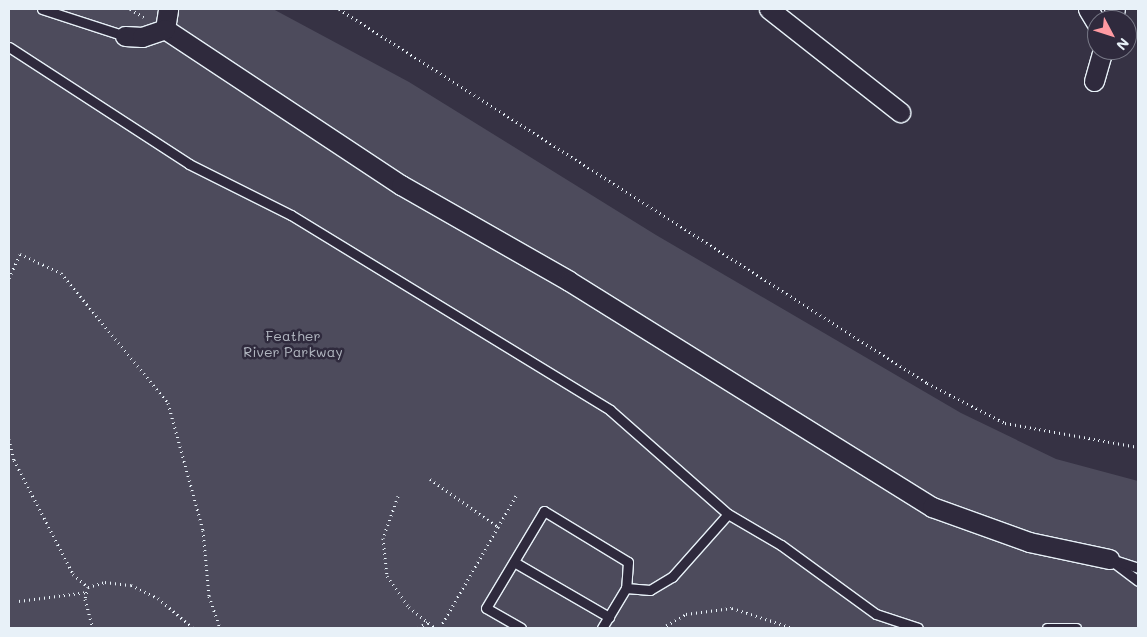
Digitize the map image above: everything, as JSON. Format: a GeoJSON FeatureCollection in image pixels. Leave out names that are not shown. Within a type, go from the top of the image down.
{"type":"FeatureCollection","features":[{"type":"Feature","properties":{"kind":"street"},"geometry":{"type":"LineString","coordinates":[[164,29],[168,9]]}},
{"type":"Feature","properties":{"kind":"street"},"geometry":{"type":"LineString","coordinates":[[769,9],[900,112]]}},
{"type":"Feature","properties":{"kind":"street"},"geometry":{"type":"LineString","coordinates":[[125,36],[142,37],[164,29]]}},
{"type":"Feature","properties":{"kind":"street"},"geometry":{"type":"LineString","coordinates":[[164,29],[401,185],[569,281],[932,507],[1029,542],[1109,559]]}},
{"type":"Feature","properties":{"kind":"street"},"geometry":{"type":"LineString","coordinates":[[1094,81],[1101,60]]}},
{"type":"Feature","properties":{"kind":"lane"},"geometry":{"type":"LineString","coordinates":[[42,9],[125,36]]}},
{"type":"Feature","properties":{"kind":"lane"},"geometry":{"type":"LineString","coordinates":[[9,47],[189,164],[291,215],[610,410],[728,514],[781,545],[876,614],[918,628]]}},
{"type":"Feature","properties":{"kind":"lane"},"geometry":{"type":"LineString","coordinates":[[521,628],[486,608],[544,512],[628,562],[626,588],[602,628]]}},
{"type":"Feature","properties":{"kind":"lane"},"geometry":{"type":"LineString","coordinates":[[626,588],[650,590],[672,577],[728,514]]}},
{"type":"Feature","properties":{"kind":"lane"},"geometry":{"type":"LineString","coordinates":[[1109,559],[1138,568]]}},
{"type":"Feature","properties":{"kind":"lane"},"geometry":{"type":"LineString","coordinates":[[1109,559],[1138,582]]}},
{"type":"Feature","properties":{"kind":"lane"},"geometry":{"type":"LineString","coordinates":[[514,562],[609,617]]}},
{"type":"Feature","properties":{"kind":"lane"},"geometry":{"type":"LineString","coordinates":[[1047,628],[1076,628]]}},
{"type":"Feature","properties":{"kind":"path"},"geometry":{"type":"LineString","coordinates":[[339,9],[927,383],[1005,423],[1138,448]]}},
{"type":"Feature","properties":{"kind":"path"},"geometry":{"type":"LineString","coordinates":[[9,278],[20,254],[61,273],[168,403],[203,530],[209,596],[220,628]]}},
{"type":"Feature","properties":{"kind":"path"},"geometry":{"type":"LineString","coordinates":[[9,439],[14,460],[54,544],[73,574],[88,587]]}},
{"type":"Feature","properties":{"kind":"path"},"geometry":{"type":"LineString","coordinates":[[430,479],[498,527]]}},
{"type":"Feature","properties":{"kind":"path"},"geometry":{"type":"LineString","coordinates":[[440,628],[517,494]]}},
{"type":"Feature","properties":{"kind":"path"},"geometry":{"type":"LineString","coordinates":[[398,496],[383,538],[387,576],[409,607],[435,628]]}},
{"type":"Feature","properties":{"kind":"path"},"geometry":{"type":"LineString","coordinates":[[88,587],[105,582],[131,585],[158,598],[193,628]]}},
{"type":"Feature","properties":{"kind":"path"},"geometry":{"type":"LineString","coordinates":[[88,587],[92,628]]}},
{"type":"Feature","properties":{"kind":"path"},"geometry":{"type":"LineString","coordinates":[[19,601],[87,592]]}},
{"type":"Feature","properties":{"kind":"path"},"geometry":{"type":"LineString","coordinates":[[662,628],[686,614],[732,608],[793,628]]}},
{"type":"Feature","properties":{"kind":"path"},"geometry":{"type":"LineString","coordinates":[[418,628],[428,622]]}},
{"type":"Feature","properties":{"kind":"green space","name":"Feather River Parkway"},"geometry":{"type":"Polygon","coordinates":[[[9,9],[273,9],[409,82],[656,235],[961,413],[1056,459],[1138,481],[1138,628],[9,628],[9,9]]]}}]}
